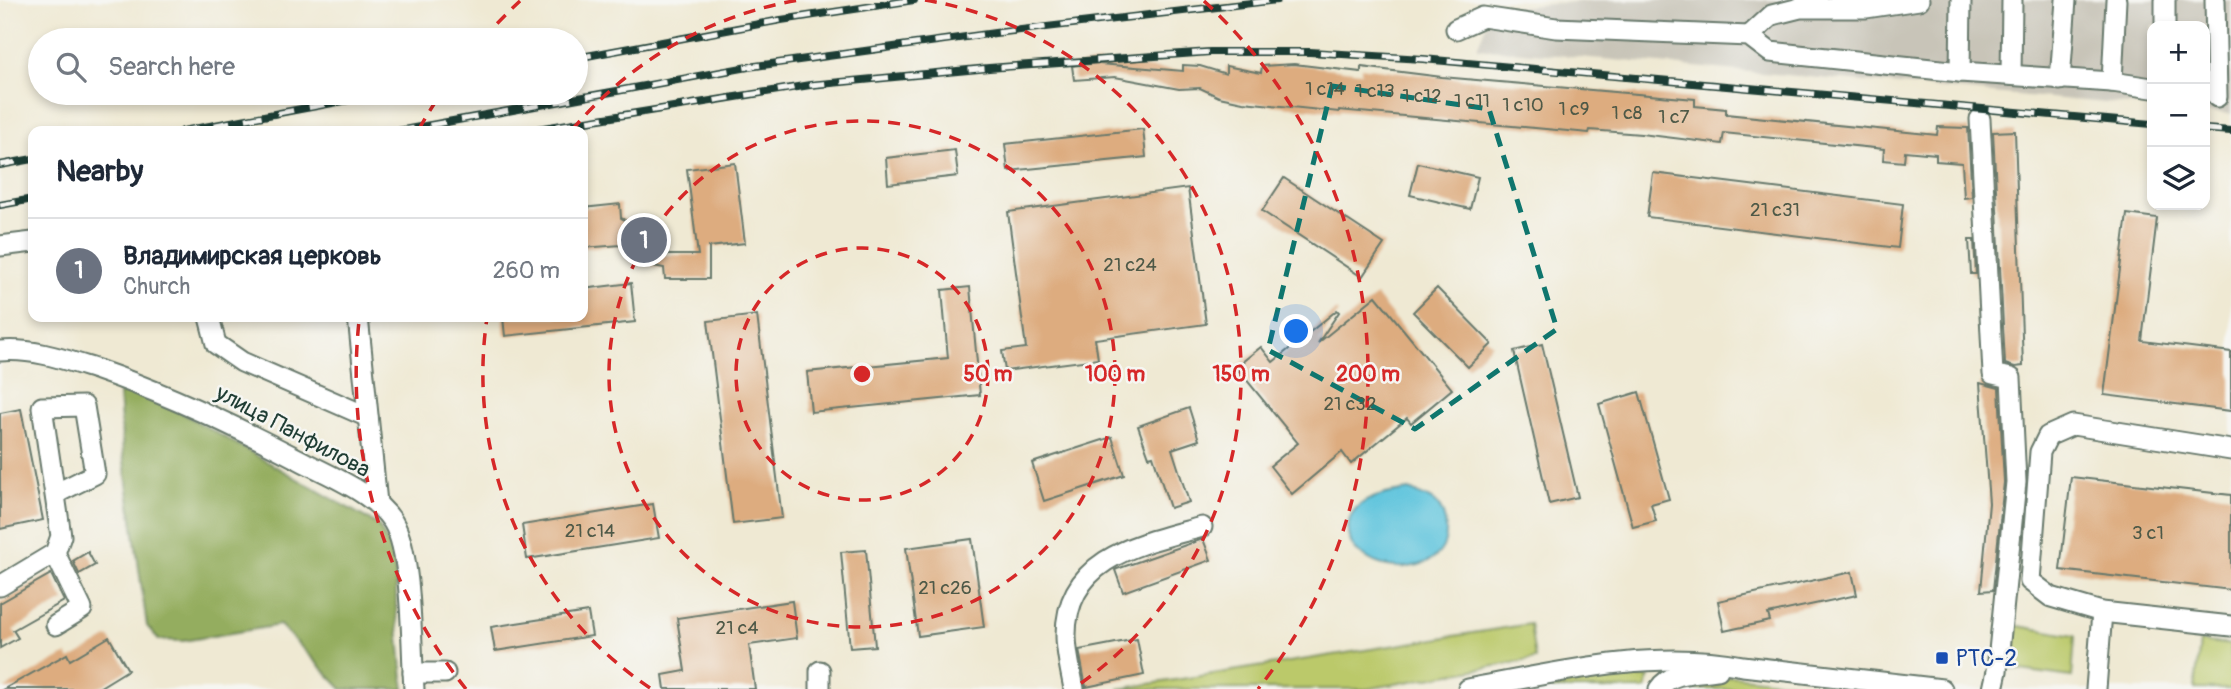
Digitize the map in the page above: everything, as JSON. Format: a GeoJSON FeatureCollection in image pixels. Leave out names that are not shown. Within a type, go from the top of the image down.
{"type":"FeatureCollection","features":[{"type":"Feature","properties":{"kind":"street"},"geometry":{"type":"LineString","coordinates":[[1749,36],[1772,15],[1800,8],[1866,8],[1919,0]]}},
{"type":"Feature","properties":{"kind":"street"},"geometry":{"type":"LineString","coordinates":[[1960,72],[1961,0]]}},
{"type":"Feature","properties":{"kind":"street"},"geometry":{"type":"LineString","coordinates":[[2011,75],[2012,0]]}},
{"type":"Feature","properties":{"kind":"street"},"geometry":{"type":"LineString","coordinates":[[2060,80],[2066,0]]}},
{"type":"Feature","properties":{"kind":"street"},"geometry":{"type":"LineString","coordinates":[[2112,82],[2116,0]]}},
{"type":"Feature","properties":{"kind":"street"},"geometry":{"type":"LineString","coordinates":[[2165,0],[2165,21]]}},
{"type":"Feature","properties":{"kind":"street"},"geometry":{"type":"LineString","coordinates":[[2215,0],[2217,97]]}},
{"type":"Feature","properties":{"kind":"street"},"geometry":{"type":"LineString","coordinates":[[1455,29],[1483,17],[1556,28],[1749,36],[1770,52],[1960,72],[2112,82],[2147,87]]}},
{"type":"Feature","properties":{"kind":"street"},"geometry":{"type":"LineString","coordinates":[[1980,119],[1993,374],[2011,378],[2016,482],[1993,689]]}},
{"type":"Feature","properties":{"kind":"street"},"geometry":{"type":"LineString","coordinates":[[0,246],[28,243]]}},
{"type":"Feature","properties":{"kind":"street"},"geometry":{"type":"LineString","coordinates":[[210,322],[216,344],[242,362],[368,417]]}},
{"type":"Feature","properties":{"kind":"street"},"geometry":{"type":"LineString","coordinates":[[358,322],[377,503]]}},
{"type":"Feature","properties":{"kind":"street","name":"улица Панфилова"},"geometry":{"type":"LineString","coordinates":[[0,351],[15,350],[60,358],[155,389],[226,421],[377,503],[393,522],[405,553],[413,681]]}},
{"type":"Feature","properties":{"kind":"street"},"geometry":{"type":"LineString","coordinates":[[0,586],[55,553],[61,537],[42,407],[84,406],[95,474],[55,494]]}},
{"type":"Feature","properties":{"kind":"street"},"geometry":{"type":"LineString","coordinates":[[2231,450],[2073,425],[2048,436],[2040,452],[2030,581],[2051,597],[2102,612],[2231,626]]}},
{"type":"Feature","properties":{"kind":"street"},"geometry":{"type":"LineString","coordinates":[[1074,689],[1066,635],[1071,602],[1088,576],[1114,555],[1141,543],[1202,527]]}},
{"type":"Feature","properties":{"kind":"street"},"geometry":{"type":"LineString","coordinates":[[55,553],[82,609],[56,625]]}},
{"type":"Feature","properties":{"kind":"street"},"geometry":{"type":"LineString","coordinates":[[2096,689],[2102,612]]}},
{"type":"Feature","properties":{"kind":"street"},"geometry":{"type":"LineString","coordinates":[[1468,689],[1590,667],[1663,660],[1714,661],[1942,689]]}},
{"type":"Feature","properties":{"kind":"street"},"geometry":{"type":"LineString","coordinates":[[1659,689],[1673,677],[1743,666]]}},
{"type":"Feature","properties":{"kind":"street"},"geometry":{"type":"LineString","coordinates":[[413,681],[445,673]]}},
{"type":"Feature","properties":{"kind":"highlighted area"},"geometry":{"type":"Polygon","coordinates":[[[1332,86],[1489,109],[1557,329],[1415,429],[1268,350],[1332,86]]]}},
{"type":"Feature","properties":{"kind":"shaded area"},"geometry":{"type":"Polygon","coordinates":[[[1596,0],[2231,0],[2231,114],[2210,112],[2210,21],[2147,21],[2147,107],[1477,48],[1492,9],[1596,0]]]}},
{"type":"Feature","properties":{"kind":"green space"},"geometry":{"type":"Polygon","coordinates":[[[134,393],[180,412],[378,525],[392,550],[404,689],[342,689],[280,625],[183,641],[159,640],[147,626],[123,454],[119,394],[134,393]]]}},
{"type":"Feature","properties":{"kind":"green space"},"geometry":{"type":"Polygon","coordinates":[[[1530,624],[1535,659],[1367,689],[1118,689],[1530,624]]]}},
{"type":"Feature","properties":{"kind":"green space"},"geometry":{"type":"Polygon","coordinates":[[[2007,624],[2075,636],[2072,677],[2006,668],[2007,624]]]}},
{"type":"Feature","properties":{"kind":"green space"},"geometry":{"type":"Polygon","coordinates":[[[2200,641],[2231,645],[2231,689],[2195,689],[2200,641]]]}},
{"type":"Feature","properties":{"kind":"green space"},"geometry":{"type":"Polygon","coordinates":[[[1734,676],[1846,689],[1683,689],[1695,679],[1734,676]]]}},
{"type":"Feature","properties":{"kind":"green space"},"geometry":{"type":"Polygon","coordinates":[[[1649,677],[1646,689],[1552,689],[1546,686],[1602,679],[1649,677]]]}},
{"type":"Feature","properties":{"kind":"water"},"geometry":{"type":"Polygon","coordinates":[[[1409,490],[1432,500],[1441,510],[1446,530],[1445,542],[1440,552],[1422,564],[1399,567],[1375,562],[1356,550],[1349,534],[1352,513],[1367,500],[1409,490]]]}},
{"type":"Feature","properties":{"kind":"building"},"geometry":{"type":"Polygon","coordinates":[[[1100,62],[1183,71],[1183,65],[1200,66],[1226,74],[1226,66],[1261,73],[1262,66],[1294,64],[1361,72],[1361,67],[1442,77],[1695,99],[1695,106],[1726,109],[1726,114],[1937,135],[1938,127],[1968,128],[1972,197],[1964,198],[1962,163],[1936,161],[1936,154],[1905,151],[1904,162],[1883,160],[1884,149],[1724,133],[1722,144],[1641,134],[1590,130],[1589,133],[1243,102],[1219,97],[1200,88],[1179,89],[1115,77],[1074,80],[1072,66],[1100,62]]]}},
{"type":"Feature","properties":{"kind":"building"},"geometry":{"type":"Polygon","coordinates":[[[1143,129],[1146,157],[1008,171],[1005,144],[1143,129]]]}},
{"type":"Feature","properties":{"kind":"building"},"geometry":{"type":"Polygon","coordinates":[[[2015,131],[2023,366],[2015,367],[2005,364],[1993,132],[2015,131]]]}},
{"type":"Feature","properties":{"kind":"building"},"geometry":{"type":"Polygon","coordinates":[[[955,150],[958,176],[888,184],[886,158],[955,150]]]}},
{"type":"Feature","properties":{"kind":"building"},"geometry":{"type":"Polygon","coordinates":[[[735,163],[745,243],[709,247],[709,279],[665,279],[664,268],[633,262],[621,245],[588,248],[588,207],[620,204],[621,218],[643,230],[650,219],[664,227],[657,239],[662,242],[654,255],[698,255],[687,169],[735,163]]]}},
{"type":"Feature","properties":{"kind":"building"},"geometry":{"type":"Polygon","coordinates":[[[1418,163],[1478,177],[1470,209],[1410,195],[1418,163]]]}},
{"type":"Feature","properties":{"kind":"building"},"geometry":{"type":"Polygon","coordinates":[[[1653,173],[1903,204],[1898,248],[1647,217],[1653,173]]]}},
{"type":"Feature","properties":{"kind":"building"},"geometry":{"type":"Polygon","coordinates":[[[1284,178],[1384,244],[1362,277],[1262,211],[1284,178]]]}},
{"type":"Feature","properties":{"kind":"building"},"geometry":{"type":"Polygon","coordinates":[[[1188,188],[1206,324],[1095,339],[1098,359],[1005,371],[1002,351],[1026,348],[1008,212],[1188,188]]]}},
{"type":"Feature","properties":{"kind":"building"},"geometry":{"type":"Polygon","coordinates":[[[2127,214],[2157,218],[2142,341],[2231,352],[2231,411],[2104,395],[2127,214]]]}},
{"type":"Feature","properties":{"kind":"building"},"geometry":{"type":"Polygon","coordinates":[[[1969,240],[1974,240],[1976,274],[1971,274],[1969,240]]]}},
{"type":"Feature","properties":{"kind":"building"},"geometry":{"type":"Polygon","coordinates":[[[631,283],[635,322],[505,336],[504,322],[588,322],[588,288],[631,283]]]}},
{"type":"Feature","properties":{"kind":"building"},"geometry":{"type":"Polygon","coordinates":[[[970,287],[980,395],[811,412],[807,372],[948,358],[942,290],[970,287]]]}},
{"type":"Feature","properties":{"kind":"building"},"geometry":{"type":"Polygon","coordinates":[[[1437,288],[1492,344],[1468,367],[1413,312],[1437,288]]]}},
{"type":"Feature","properties":{"kind":"building"},"geometry":{"type":"Polygon","coordinates":[[[1376,296],[1452,389],[1411,423],[1407,418],[1351,464],[1342,452],[1292,494],[1270,466],[1298,443],[1236,367],[1261,347],[1273,362],[1337,310],[1339,312],[1318,343],[1376,296]]]}},
{"type":"Feature","properties":{"kind":"building"},"geometry":{"type":"Polygon","coordinates":[[[757,315],[782,518],[733,524],[708,321],[757,315]]]}},
{"type":"Feature","properties":{"kind":"building"},"geometry":{"type":"Polygon","coordinates":[[[1542,344],[1578,497],[1549,504],[1514,351],[1542,344]]]}},
{"type":"Feature","properties":{"kind":"building"},"geometry":{"type":"Polygon","coordinates":[[[1980,383],[1999,388],[2004,482],[1993,590],[1981,591],[1989,503],[1980,383]]]}},
{"type":"Feature","properties":{"kind":"building"},"geometry":{"type":"Polygon","coordinates":[[[1639,392],[1669,499],[1651,504],[1656,521],[1633,527],[1599,404],[1639,392]]]}},
{"type":"Feature","properties":{"kind":"building"},"geometry":{"type":"Polygon","coordinates":[[[1189,408],[1199,440],[1172,449],[1189,502],[1170,508],[1153,456],[1149,457],[1138,426],[1189,408]]]}},
{"type":"Feature","properties":{"kind":"building"},"geometry":{"type":"Polygon","coordinates":[[[21,409],[43,520],[0,529],[0,413],[21,409]]]}},
{"type":"Feature","properties":{"kind":"building"},"geometry":{"type":"Polygon","coordinates":[[[1112,437],[1124,475],[1044,501],[1032,463],[1112,437]]]}},
{"type":"Feature","properties":{"kind":"building"},"geometry":{"type":"Polygon","coordinates":[[[2071,477],[2231,495],[2231,590],[2060,570],[2071,477]]]}},
{"type":"Feature","properties":{"kind":"building"},"geometry":{"type":"Polygon","coordinates":[[[653,504],[659,538],[527,559],[522,525],[653,504]]]}},
{"type":"Feature","properties":{"kind":"building"},"geometry":{"type":"Polygon","coordinates":[[[972,539],[984,627],[918,636],[906,548],[972,539]]]}},
{"type":"Feature","properties":{"kind":"building"},"geometry":{"type":"Polygon","coordinates":[[[1203,539],[1211,560],[1123,592],[1115,570],[1203,539]]]}},
{"type":"Feature","properties":{"kind":"building"},"geometry":{"type":"Polygon","coordinates":[[[866,550],[875,646],[850,648],[841,552],[866,550]]]}},
{"type":"Feature","properties":{"kind":"building"},"geometry":{"type":"Polygon","coordinates":[[[88,552],[95,565],[79,574],[73,561],[88,552]]]}},
{"type":"Feature","properties":{"kind":"building"},"geometry":{"type":"Polygon","coordinates":[[[1852,572],[1857,595],[1768,614],[1770,621],[1724,631],[1718,601],[1852,572]]]}},
{"type":"Feature","properties":{"kind":"building"},"geometry":{"type":"Polygon","coordinates":[[[51,574],[64,601],[13,630],[18,638],[0,648],[0,603],[51,574]]]}},
{"type":"Feature","properties":{"kind":"building"},"geometry":{"type":"Polygon","coordinates":[[[792,601],[797,638],[749,645],[755,689],[665,689],[663,675],[685,671],[677,618],[792,601]]]}},
{"type":"Feature","properties":{"kind":"building"},"geometry":{"type":"Polygon","coordinates":[[[588,612],[592,636],[495,651],[491,627],[588,612]]]}},
{"type":"Feature","properties":{"kind":"building"},"geometry":{"type":"Polygon","coordinates":[[[109,637],[128,670],[97,689],[4,689],[67,654],[70,660],[109,637]]]}},
{"type":"Feature","properties":{"kind":"building"},"geometry":{"type":"Polygon","coordinates":[[[1137,639],[1144,675],[1086,687],[1079,650],[1137,639]]]}},
{"type":"Feature","properties":{"kind":"railway"},"geometry":{"type":"LineString","coordinates":[[588,56],[781,20],[914,0]]}},
{"type":"Feature","properties":{"kind":"railway"},"geometry":{"type":"LineString","coordinates":[[588,96],[748,67],[995,33],[1277,0]]}},
{"type":"Feature","properties":{"kind":"railway"},"geometry":{"type":"LineString","coordinates":[[556,126],[810,85],[989,68],[1210,52],[1310,52],[1423,59],[2147,124]]}},
{"type":"Feature","properties":{"kind":"railway"},"geometry":{"type":"LineString","coordinates":[[210,126],[322,105]]}},
{"type":"Feature","properties":{"kind":"railway"},"geometry":{"type":"LineString","coordinates":[[425,126],[540,105]]}},
{"type":"Feature","properties":{"kind":"railway"},"geometry":{"type":"LineString","coordinates":[[2210,129],[2231,131]]}},
{"type":"Feature","properties":{"kind":"railway"},"geometry":{"type":"LineString","coordinates":[[0,165],[28,160]]}},
{"type":"Feature","properties":{"kind":"railway"},"geometry":{"type":"LineString","coordinates":[[0,205],[28,200]]}},
{"type":"Feature","properties":{"kind":"place","name":"Владимирская церковь"},"geometry":{"type":"Point","coordinates":[644,240]}},
{"type":"Feature","properties":{"kind":"place","name":"РТС-2"},"geometry":{"type":"Point","coordinates":[1942,658]}}]}
